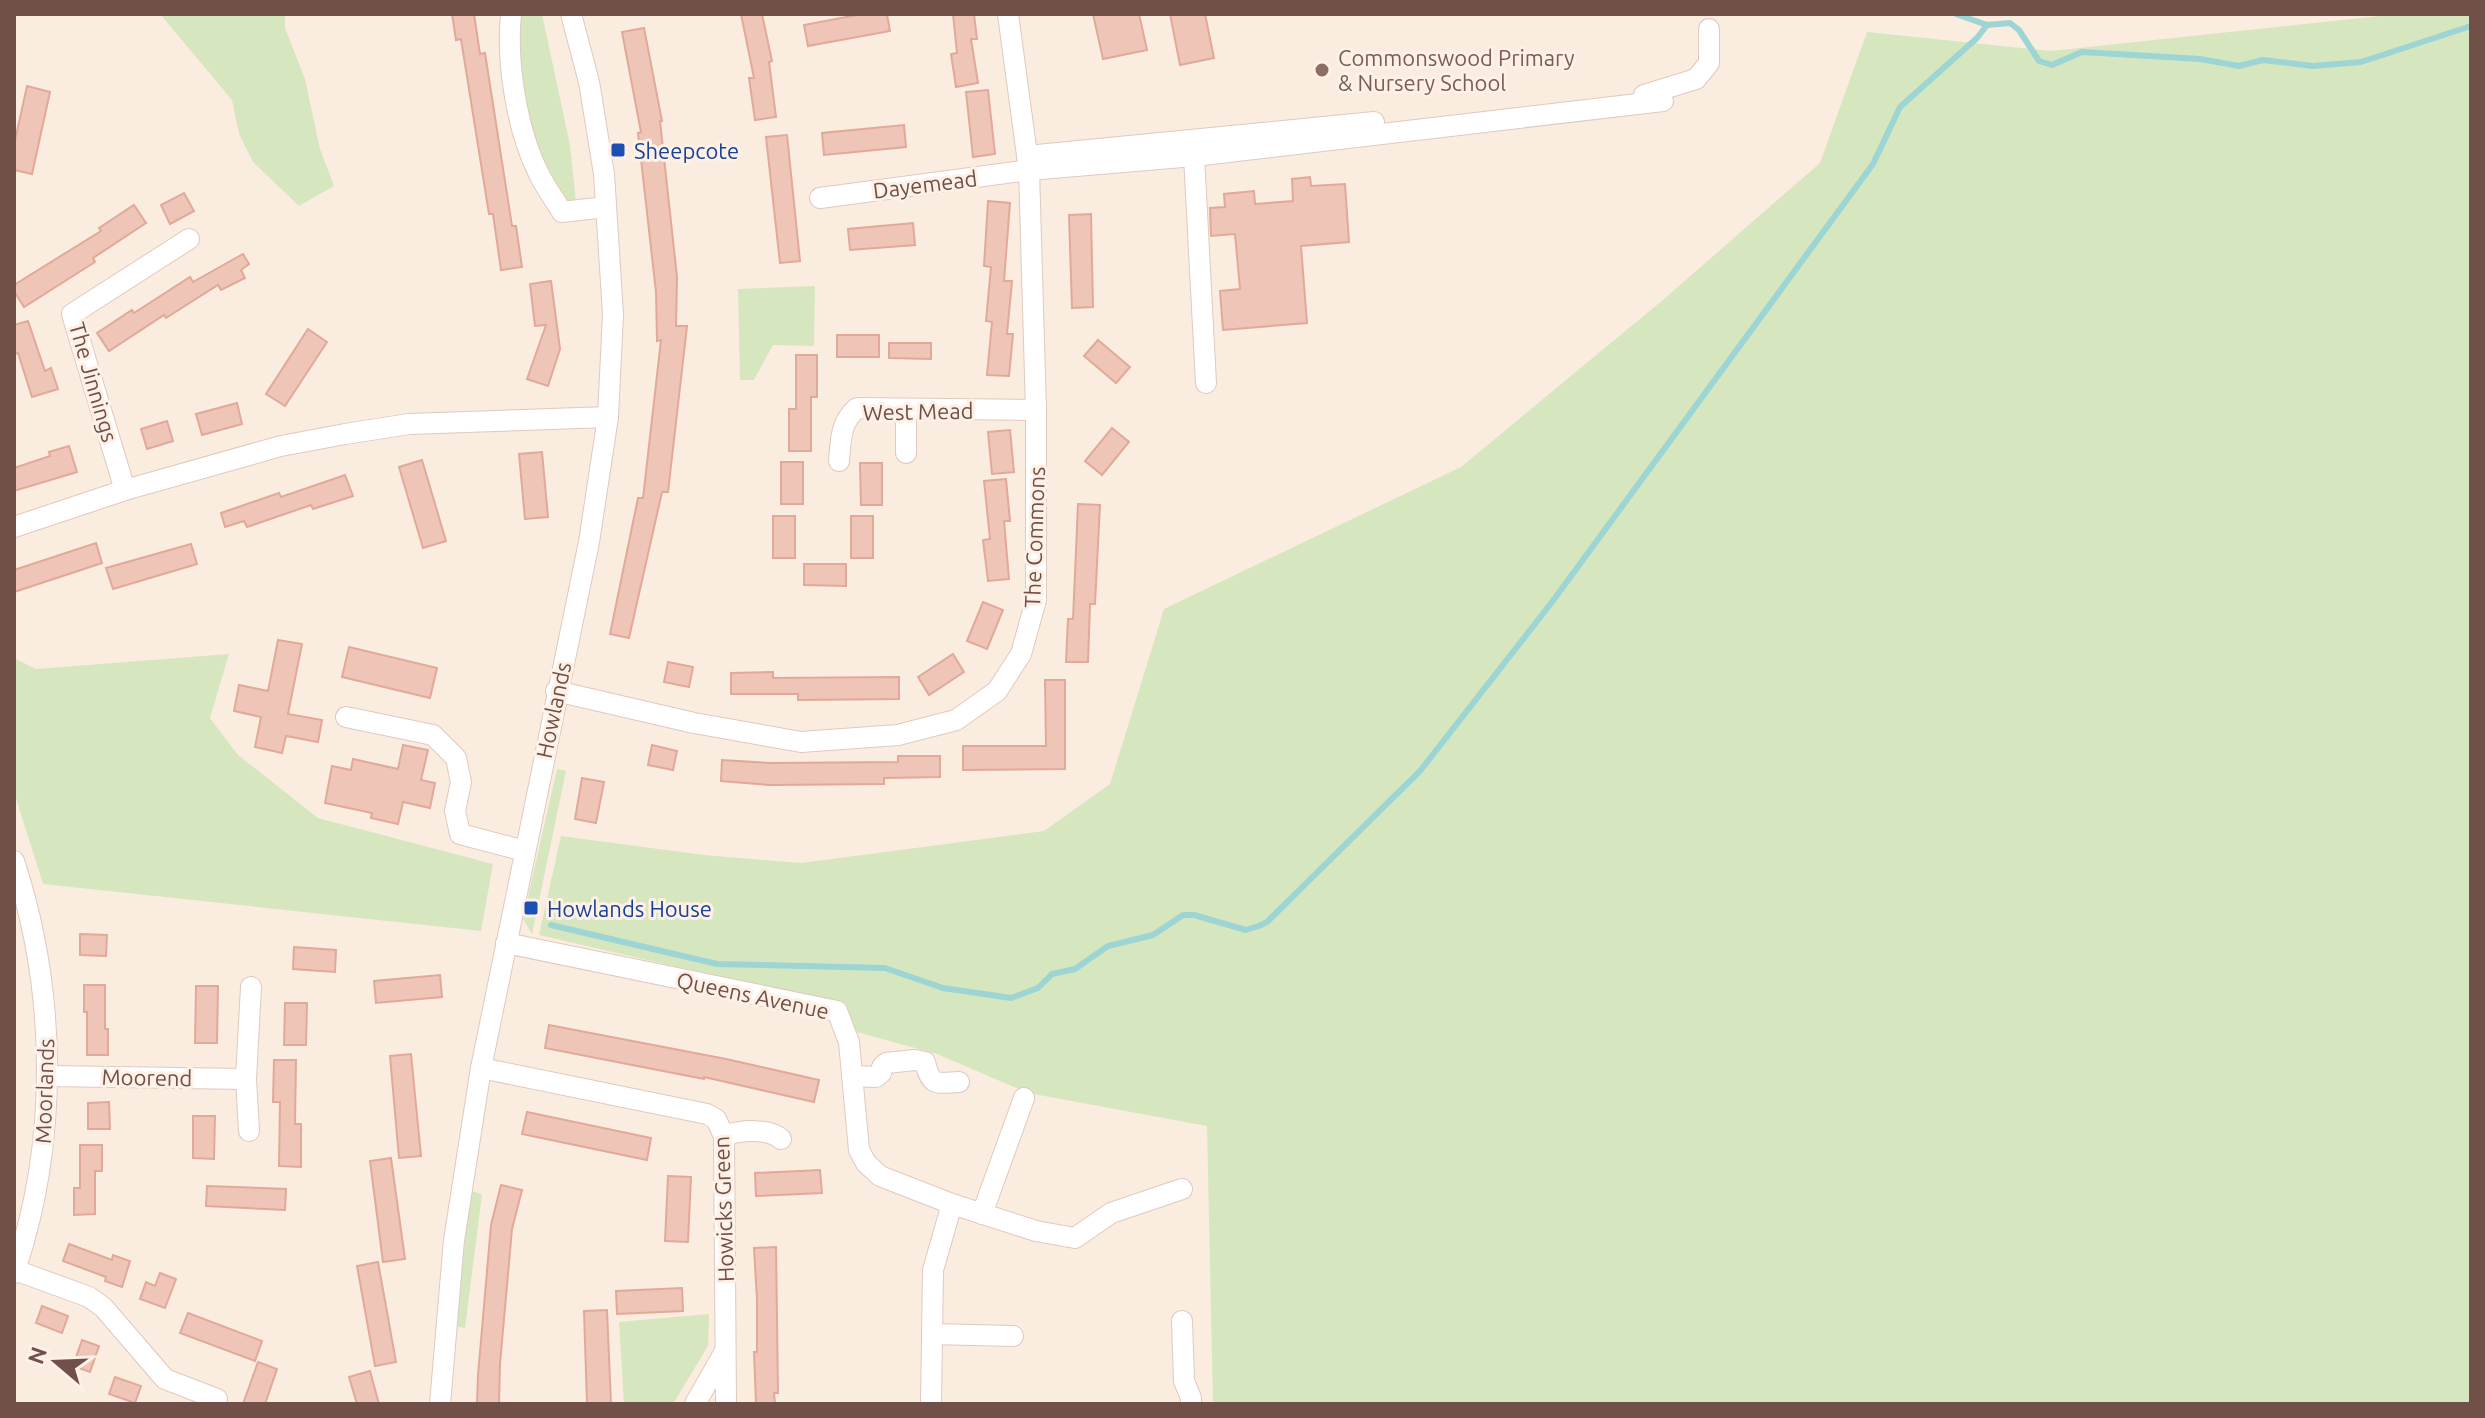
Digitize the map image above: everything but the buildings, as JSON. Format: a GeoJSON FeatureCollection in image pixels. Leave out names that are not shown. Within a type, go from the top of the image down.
{"type":"FeatureCollection","features":[{"type":"Feature","properties":{"kind":"street"},"geometry":{"type":"LineString","coordinates":[[511,14],[510,63],[522,125],[538,174],[562,212],[606,207]]}},
{"type":"Feature","properties":{"kind":"street","name":"Howlands"},"geometry":{"type":"LineString","coordinates":[[440,1404],[454,1240],[481,1068],[589,542],[608,417],[613,314],[604,174],[589,82],[571,14]]}},
{"type":"Feature","properties":{"kind":"street","name":"The Commons"},"geometry":{"type":"LineString","coordinates":[[556,691],[694,723],[801,742],[898,735],[956,720],[997,691],[1021,654],[1036,600],[1036,410],[1028,163],[1008,14]]}},
{"type":"Feature","properties":{"kind":"street"},"geometry":{"type":"LineString","coordinates":[[1028,163],[1646,95],[1696,79],[1709,63],[1709,29]]}},
{"type":"Feature","properties":{"kind":"street"},"geometry":{"type":"LineString","coordinates":[[1028,163],[1194,156],[1663,101]]}},
{"type":"Feature","properties":{"kind":"street"},"geometry":{"type":"LineString","coordinates":[[1194,156],[1206,383]]}},
{"type":"Feature","properties":{"kind":"street","name":"Dayemead"},"geometry":{"type":"LineString","coordinates":[[820,198],[1028,163]]}},
{"type":"Feature","properties":{"kind":"street","name":"The Jinnings"},"geometry":{"type":"LineString","coordinates":[[125,490],[72,314],[189,239]]}},
{"type":"Feature","properties":{"kind":"street","name":"West Mead"},"geometry":{"type":"LineString","coordinates":[[839,461],[842,427],[857,408],[1036,410]]}},
{"type":"Feature","properties":{"kind":"street"},"geometry":{"type":"LineString","coordinates":[[906,409],[906,453]]}},
{"type":"Feature","properties":{"kind":"street"},"geometry":{"type":"LineString","coordinates":[[14,527],[125,490],[281,446],[345,434],[409,424],[608,417]]}},
{"type":"Feature","properties":{"kind":"street"},"geometry":{"type":"LineString","coordinates":[[346,717],[433,735],[456,758],[461,782],[455,811],[460,834],[525,851]]}},
{"type":"Feature","properties":{"kind":"street","name":"Moorlands"},"geometry":{"type":"LineString","coordinates":[[14,861],[32,926],[46,1021],[48,1076],[39,1175],[15,1271]]}},
{"type":"Feature","properties":{"kind":"street","name":"Queens Avenue"},"geometry":{"type":"LineString","coordinates":[[506,943],[837,1011],[849,1042],[859,1150],[866,1163],[880,1176],[952,1204]]}},
{"type":"Feature","properties":{"kind":"street"},"geometry":{"type":"LineString","coordinates":[[249,1131],[246,1079],[251,987]]}},
{"type":"Feature","properties":{"kind":"street"},"geometry":{"type":"LineString","coordinates":[[852,1076],[876,1077],[886,1063],[915,1060],[925,1062],[929,1079],[934,1083],[959,1082]]}},
{"type":"Feature","properties":{"kind":"street","name":"Howicks Green"},"geometry":{"type":"LineString","coordinates":[[481,1068],[707,1114],[716,1119],[724,1136],[726,1404]]}},
{"type":"Feature","properties":{"kind":"street","name":"Moorend"},"geometry":{"type":"LineString","coordinates":[[48,1076],[246,1079]]}},
{"type":"Feature","properties":{"kind":"street"},"geometry":{"type":"LineString","coordinates":[[982,1214],[1024,1098]]}},
{"type":"Feature","properties":{"kind":"street"},"geometry":{"type":"LineString","coordinates":[[724,1136],[736,1131],[774,1134],[781,1139]]}},
{"type":"Feature","properties":{"kind":"street"},"geometry":{"type":"LineString","coordinates":[[931,1404],[933,1270],[952,1204],[1036,1231],[1075,1238],[1111,1213],[1182,1189]]}},
{"type":"Feature","properties":{"kind":"street"},"geometry":{"type":"LineString","coordinates":[[15,1271],[89,1297],[103,1307],[165,1379],[217,1399]]}},
{"type":"Feature","properties":{"kind":"street"},"geometry":{"type":"LineString","coordinates":[[1182,1321],[1184,1381],[1191,1404]]}},
{"type":"Feature","properties":{"kind":"street"},"geometry":{"type":"LineString","coordinates":[[932,1334],[1013,1336]]}},
{"type":"Feature","properties":{"kind":"street","name":"Howicks Green"},"geometry":{"type":"LineString","coordinates":[[695,1404],[726,1349]]}},
{"type":"Feature","properties":{"kind":"green space"},"geometry":{"type":"Polygon","coordinates":[[[160,14],[285,14],[285,28],[305,79],[320,149],[334,186],[299,206],[253,162],[239,134],[232,100],[160,14]]]}},
{"type":"Feature","properties":{"kind":"green space"},"geometry":{"type":"Polygon","coordinates":[[[519,14],[542,14],[570,145],[576,203],[563,203],[545,169],[532,133],[522,77],[519,14]]]}},
{"type":"Feature","properties":{"kind":"green space"},"geometry":{"type":"Polygon","coordinates":[[[2399,14],[2471,14],[2471,1404],[1213,1404],[1207,1126],[1028,1093],[937,1054],[853,1031],[842,1005],[539,935],[561,836],[704,855],[801,863],[1044,831],[1110,784],[1164,609],[1461,467],[1664,299],[1820,163],[1867,32],[2051,51],[2399,14]]]}},
{"type":"Feature","properties":{"kind":"green space"},"geometry":{"type":"Polygon","coordinates":[[[815,286],[814,346],[773,345],[754,380],[740,380],[738,289],[815,286]]]}},
{"type":"Feature","properties":{"kind":"green space"},"geometry":{"type":"Polygon","coordinates":[[[229,654],[210,718],[238,755],[318,818],[493,864],[481,931],[43,884],[14,792],[14,658],[36,669],[229,654]]]}},
{"type":"Feature","properties":{"kind":"green space"},"geometry":{"type":"Polygon","coordinates":[[[557,769],[566,771],[532,934],[523,919],[557,769]]]}},
{"type":"Feature","properties":{"kind":"green space"},"geometry":{"type":"Polygon","coordinates":[[[471,1191],[482,1194],[465,1328],[455,1326],[471,1191]]]}},
{"type":"Feature","properties":{"kind":"green space"},"geometry":{"type":"Polygon","coordinates":[[[709,1314],[708,1346],[673,1404],[624,1404],[619,1322],[709,1314]]]}},
{"type":"Feature","properties":{"kind":"waterway"},"geometry":{"type":"LineString","coordinates":[[1956,14],[1987,25],[2010,23],[2019,30],[2039,61],[2052,65],[2082,52],[2200,59],[2239,66],[2263,60],[2313,66],[2361,62],[2471,26]]}},
{"type":"Feature","properties":{"kind":"waterway"},"geometry":{"type":"LineString","coordinates":[[551,925],[717,964],[885,968],[943,988],[1011,998],[1038,988],[1052,974],[1075,969],[1108,946],[1153,935],[1183,915],[1194,915],[1246,930],[1267,922],[1420,771],[1552,602],[1873,164],[1900,107],[1977,38],[1987,25]]}},
{"type":"Feature","properties":{"kind":"place","name":"Commonswood Primary & Nursery School"},"geometry":{"type":"Point","coordinates":[1322,70]}},
{"type":"Feature","properties":{"kind":"place","name":"Sheepcote"},"geometry":{"type":"Point","coordinates":[618,150]}},
{"type":"Feature","properties":{"kind":"place","name":"Howlands House"},"geometry":{"type":"Point","coordinates":[531,908]}}]}
